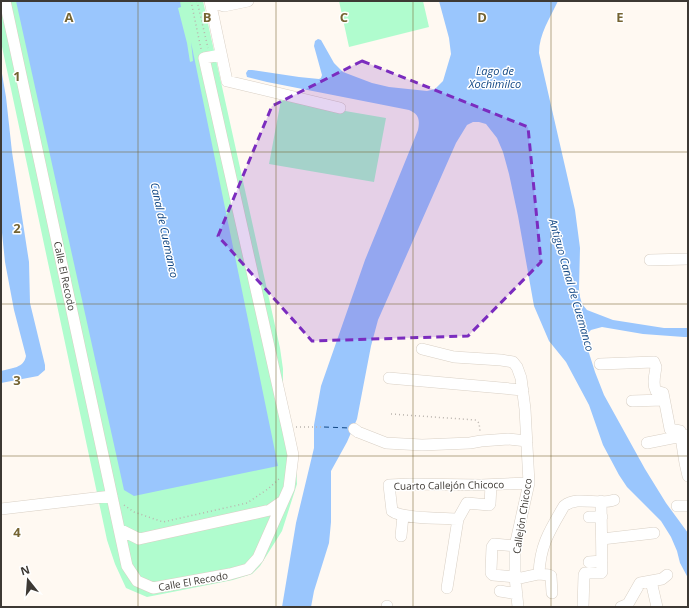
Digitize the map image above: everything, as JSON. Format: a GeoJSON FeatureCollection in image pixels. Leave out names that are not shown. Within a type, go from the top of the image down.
{"type":"FeatureCollection","features":[{"type":"Feature","properties":{"kind":"street","name":"Calle El Recodo"},"geometry":{"type":"LineString","coordinates":[[5,1],[128,566],[137,581],[153,588],[230,574],[248,569],[258,558],[289,488],[292,465],[293,454],[207,58]]}},
{"type":"Feature","properties":{"kind":"street"},"geometry":{"type":"LineString","coordinates":[[210,1],[227,81],[340,108]]}},
{"type":"Feature","properties":{"kind":"street"},"geometry":{"type":"LineString","coordinates":[[220,1],[221,5],[224,6],[248,1]]}},
{"type":"Feature","properties":{"kind":"street"},"geometry":{"type":"LineString","coordinates":[[207,58],[221,55]]}},
{"type":"Feature","properties":{"kind":"street"},"geometry":{"type":"LineString","coordinates":[[650,260],[688,259]]}},
{"type":"Feature","properties":{"kind":"street","name":"Callejón Chicoco"},"geometry":{"type":"LineString","coordinates":[[422,349],[454,357],[512,362],[517,367],[521,378],[525,409],[529,483],[515,546],[515,578],[518,607]]}},
{"type":"Feature","properties":{"kind":"street"},"geometry":{"type":"LineString","coordinates":[[600,364],[654,362],[656,367],[654,388],[656,391],[663,393],[663,400],[670,429],[673,431],[679,430],[685,436],[684,463],[688,476]]}},
{"type":"Feature","properties":{"kind":"street"},"geometry":{"type":"LineString","coordinates":[[389,378],[523,390]]}},
{"type":"Feature","properties":{"kind":"street"},"geometry":{"type":"LineString","coordinates":[[632,401],[663,400]]}},
{"type":"Feature","properties":{"kind":"street"},"geometry":{"type":"LineString","coordinates":[[354,429],[386,444],[422,445],[470,443],[508,439],[527,442]]}},
{"type":"Feature","properties":{"kind":"street"},"geometry":{"type":"LineString","coordinates":[[647,443],[685,436]]}},
{"type":"Feature","properties":{"kind":"street","name":"Cuarto Callejón Chicoco"},"geometry":{"type":"LineString","coordinates":[[403,516],[392,512],[389,490],[389,485],[391,484],[490,485],[529,483]]}},
{"type":"Feature","properties":{"kind":"street"},"geometry":{"type":"LineString","coordinates":[[447,588],[458,519],[466,503],[490,504],[490,485]]}},
{"type":"Feature","properties":{"kind":"street"},"geometry":{"type":"LineString","coordinates":[[1,509],[112,497]]}},
{"type":"Feature","properties":{"kind":"street"},"geometry":{"type":"LineString","coordinates":[[539,574],[539,560],[545,541],[564,506],[573,501],[614,500]]}},
{"type":"Feature","properties":{"kind":"street"},"geometry":{"type":"LineString","coordinates":[[119,529],[139,539],[270,510],[283,501]]}},
{"type":"Feature","properties":{"kind":"street"},"geometry":{"type":"LineString","coordinates":[[583,607],[583,576],[585,573],[602,572],[602,539],[605,516],[601,501]]}},
{"type":"Feature","properties":{"kind":"street"},"geometry":{"type":"LineString","coordinates":[[401,536],[403,516],[458,519]]}},
{"type":"Feature","properties":{"kind":"street"},"geometry":{"type":"LineString","coordinates":[[589,517],[605,516]]}},
{"type":"Feature","properties":{"kind":"street"},"geometry":{"type":"LineString","coordinates":[[602,539],[654,533]]}},
{"type":"Feature","properties":{"kind":"street"},"geometry":{"type":"LineString","coordinates":[[515,546],[494,544],[492,547],[491,573],[493,575],[515,578],[539,574],[549,575],[551,576],[552,593]]}},
{"type":"Feature","properties":{"kind":"street"},"geometry":{"type":"LineString","coordinates":[[590,562],[602,561]]}},
{"type":"Feature","properties":{"kind":"street"},"geometry":{"type":"LineString","coordinates":[[621,607],[628,604],[640,583],[662,579],[667,575]]}},
{"type":"Feature","properties":{"kind":"street"},"geometry":{"type":"LineString","coordinates":[[651,581],[657,607]]}},
{"type":"Feature","properties":{"kind":"street"},"geometry":{"type":"LineString","coordinates":[[500,591],[517,594]]}},
{"type":"Feature","properties":{"kind":"path"},"geometry":{"type":"LineString","coordinates":[[191,1],[207,58]]}},
{"type":"Feature","properties":{"kind":"path"},"geometry":{"type":"LineString","coordinates":[[198,1],[207,58]]}},
{"type":"Feature","properties":{"kind":"path"},"geometry":{"type":"LineString","coordinates":[[391,414],[476,420],[479,423],[481,441]]}},
{"type":"Feature","properties":{"kind":"path"},"geometry":{"type":"LineString","coordinates":[[287,427],[324,427]]}},
{"type":"Feature","properties":{"kind":"path"},"geometry":{"type":"LineString","coordinates":[[112,497],[134,512],[163,522],[247,503],[268,489],[292,465]]}},
{"type":"Feature","properties":{"kind":"highlighted area"},"geometry":{"type":"Polygon","coordinates":[[[362,61],[528,127],[541,262],[468,336],[312,341],[218,236],[272,106],[362,61]]]}},
{"type":"Feature","properties":{"kind":"green space"},"geometry":{"type":"Polygon","coordinates":[[[1,1],[203,1],[280,348],[283,369],[283,388],[296,462],[297,484],[282,531],[260,566],[252,574],[233,580],[147,597],[126,588],[115,564],[107,540],[1,42],[1,1]]]}},
{"type":"Feature","properties":{"kind":"green space"},"geometry":{"type":"Polygon","coordinates":[[[339,1],[423,1],[429,27],[349,47],[339,1]]]}},
{"type":"Feature","properties":{"kind":"green space"},"geometry":{"type":"Polygon","coordinates":[[[281,100],[386,118],[374,182],[269,164],[281,100]]]}},
{"type":"Feature","properties":{"kind":"water","name":"Canal de Cuemanco"},"geometry":{"type":"Polygon","coordinates":[[[16,1],[180,1],[181,7],[178,8],[190,62],[193,61],[191,42],[278,466],[134,496],[124,490],[16,1]]]}},
{"type":"Feature","properties":{"kind":"water","name":"Lago de Xochimilco"},"geometry":{"type":"Polygon","coordinates":[[[439,1],[558,1],[543,33],[539,46],[539,53],[575,210],[580,248],[579,289],[582,304],[587,310],[613,320],[664,328],[688,328],[688,337],[684,337],[643,334],[602,327],[591,330],[587,334],[586,339],[595,372],[604,395],[645,469],[666,503],[688,533],[688,578],[680,563],[671,537],[661,521],[627,487],[619,475],[603,445],[589,405],[566,362],[549,341],[534,306],[518,216],[503,152],[497,138],[486,124],[473,122],[467,125],[456,143],[378,320],[371,346],[357,419],[347,442],[331,471],[331,522],[329,543],[314,591],[311,607],[282,607],[296,523],[314,448],[314,425],[321,386],[365,260],[418,130],[419,120],[415,113],[409,110],[267,82],[247,77],[246,73],[248,70],[252,70],[319,79],[322,75],[314,46],[315,41],[318,39],[321,40],[334,63],[343,72],[372,83],[389,87],[427,91],[435,89],[443,81],[451,54],[449,38],[439,1]]]}},
{"type":"Feature","properties":{"kind":"water"},"geometry":{"type":"Polygon","coordinates":[[[1,68],[29,262],[30,303],[45,370],[38,376],[1,383],[1,371],[20,365],[25,360],[26,356],[14,310],[5,262],[1,223],[1,68]]]}},
{"type":"Feature","properties":{"kind":"ferry route"},"geometry":{"type":"LineString","coordinates":[[324,427],[350,428]]}},
{"type":"Feature","properties":{"kind":"water label","name":"Antiguo Canal de Cuemanco"},"geometry":{"type":"Point","coordinates":[572,285]}}]}
